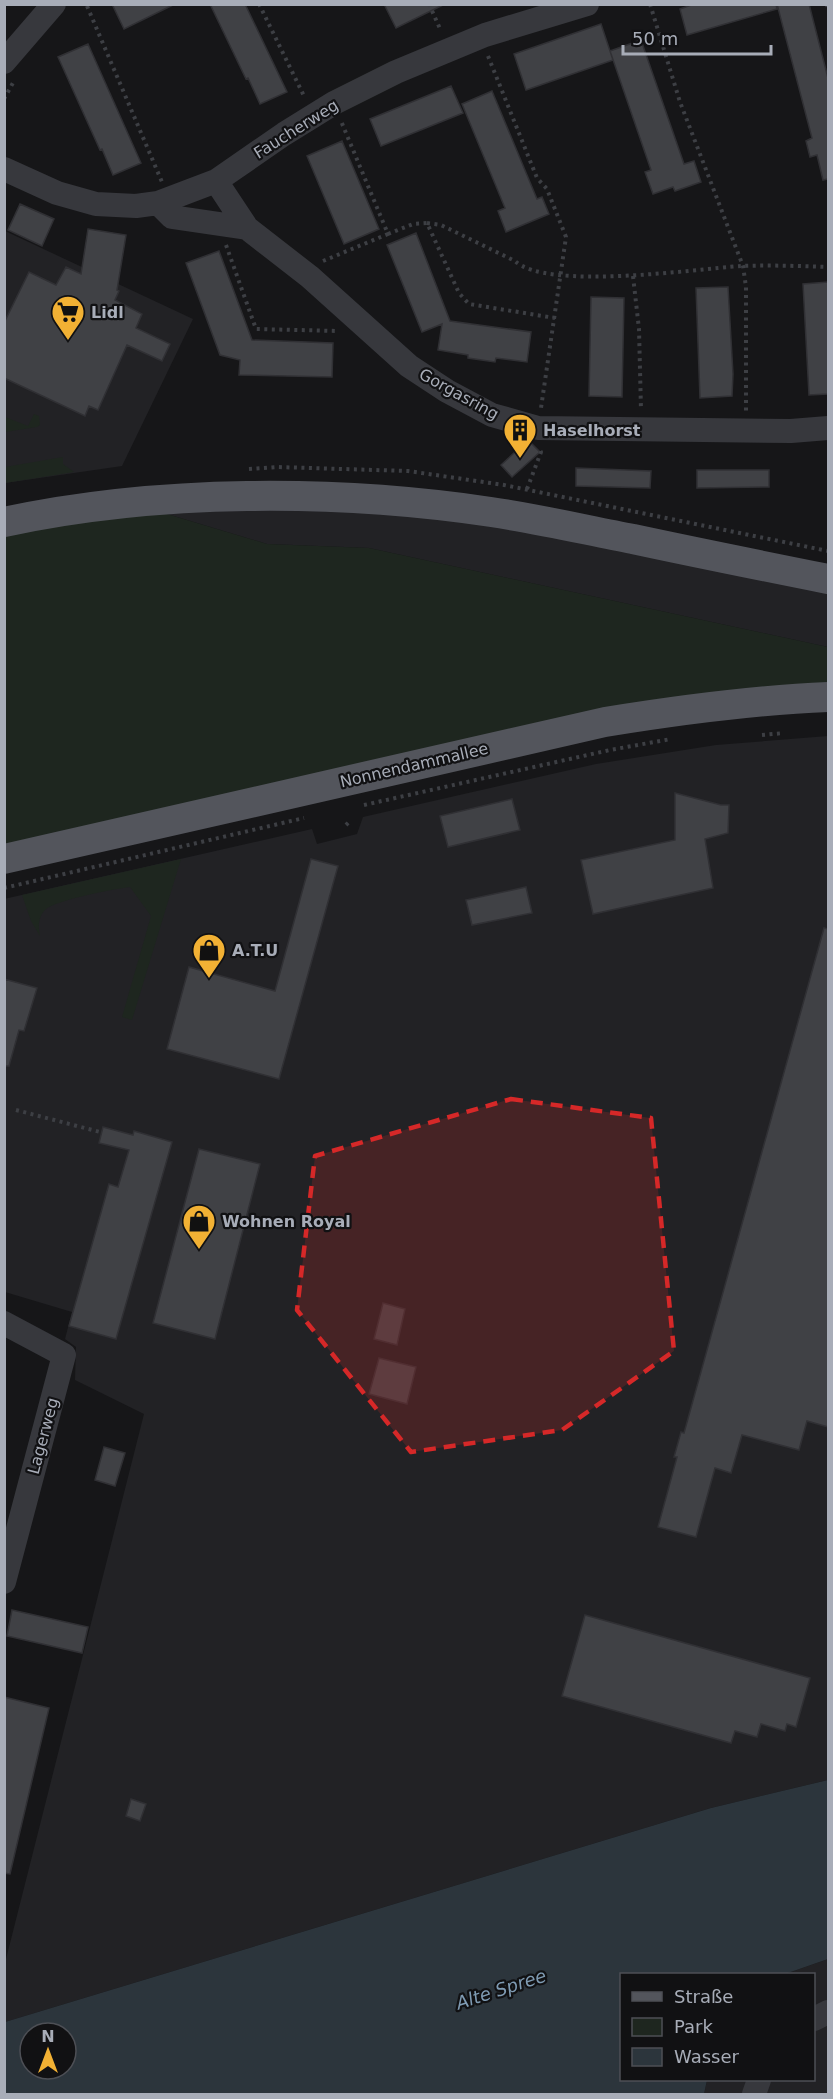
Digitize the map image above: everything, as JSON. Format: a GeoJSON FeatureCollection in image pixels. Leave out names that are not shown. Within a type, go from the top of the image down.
{"type":"FeatureCollection","features":[{"type":"Feature","properties":{"kind":"main road"},"geometry":{"type":"LineString","coordinates":[[4,522],[110,506],[197,499],[273,497],[425,504],[522,517],[828,579]]}},
{"type":"Feature","properties":{"kind":"main road","name":"Nonnendammallee"},"geometry":{"type":"LineString","coordinates":[[4,859],[605,722],[689,708],[792,698],[828,697]]}},
{"type":"Feature","properties":{"kind":"street"},"geometry":{"type":"LineString","coordinates":[[4,75],[12,53],[54,4]]}},
{"type":"Feature","properties":{"kind":"street","name":"Faucherweg"},"geometry":{"type":"LineString","coordinates":[[4,169],[57,193],[96,204],[136,206],[161,195],[216,181],[284,134],[334,104],[396,72],[480,37],[587,4]]}},
{"type":"Feature","properties":{"kind":"street","name":"Gorgasring"},"geometry":{"type":"LineString","coordinates":[[216,181],[248,228],[310,277],[409,366],[447,391],[537,436],[791,431],[828,428]]}},
{"type":"Feature","properties":{"kind":"street","name":"Gorgasring"},"geometry":{"type":"LineString","coordinates":[[161,195],[172,216],[248,228]]}},
{"type":"Feature","properties":{"kind":"street","name":"Lagerweg"},"geometry":{"type":"LineString","coordinates":[[4,1323],[64,1355],[4,1582]]}},
{"type":"Feature","properties":{"kind":"path"},"geometry":{"type":"LineString","coordinates":[[259,4],[307,104]]}},
{"type":"Feature","properties":{"kind":"path"},"geometry":{"type":"LineString","coordinates":[[429,4],[444,38]]}},
{"type":"Feature","properties":{"kind":"path"},"geometry":{"type":"LineString","coordinates":[[650,4],[680,102],[743,266],[746,287],[746,415]]}},
{"type":"Feature","properties":{"kind":"path"},"geometry":{"type":"LineString","coordinates":[[827,4],[828,11]]}},
{"type":"Feature","properties":{"kind":"path"},"geometry":{"type":"LineString","coordinates":[[87,6],[161,195]]}},
{"type":"Feature","properties":{"kind":"path"},"geometry":{"type":"LineString","coordinates":[[480,37],[537,178],[547,189],[566,237],[537,436],[541,452],[527,489]]}},
{"type":"Feature","properties":{"kind":"path"},"geometry":{"type":"LineString","coordinates":[[334,104],[388,234]]}},
{"type":"Feature","properties":{"kind":"path"},"geometry":{"type":"LineString","coordinates":[[310,277],[317,264],[413,224],[427,223],[441,225],[515,261],[522,268],[561,275],[633,276],[743,266],[828,267]]}},
{"type":"Feature","properties":{"kind":"path"},"geometry":{"type":"LineString","coordinates":[[427,223],[459,292],[469,304],[555,318]]}},
{"type":"Feature","properties":{"kind":"path"},"geometry":{"type":"LineString","coordinates":[[225,241],[255,329],[342,331],[354,317]]}},
{"type":"Feature","properties":{"kind":"path"},"geometry":{"type":"LineString","coordinates":[[633,276],[639,329],[641,414]]}},
{"type":"Feature","properties":{"kind":"path"},"geometry":{"type":"LineString","coordinates":[[762,735],[784,733]]}},
{"type":"Feature","properties":{"kind":"path"},"geometry":{"type":"LineString","coordinates":[[355,806],[610,750],[673,739]]}},
{"type":"Feature","properties":{"kind":"path"},"geometry":{"type":"LineString","coordinates":[[4,888],[295,821],[312,815]]}},
{"type":"Feature","properties":{"kind":"path"},"geometry":{"type":"LineString","coordinates":[[346,825],[350,821]]}},
{"type":"Feature","properties":{"kind":"path"},"geometry":{"type":"LineString","coordinates":[[16,1110],[100,1132]]}},
{"type":"Feature","properties":{"kind":"highlighted area"},"geometry":{"type":"Polygon","coordinates":[[[511,1099],[651,1118],[674,1351],[562,1430],[411,1452],[297,1310],[315,1156],[511,1099]]]}},
{"type":"Feature","properties":{"kind":"shaded area"},"geometry":{"type":"Polygon","coordinates":[[[5,231],[193,319],[122,466],[5,483],[5,231]]]}},
{"type":"Feature","properties":{"kind":"shaded area"},"geometry":{"type":"Polygon","coordinates":[[[262,507],[456,517],[828,588],[828,647],[369,548],[267,544],[157,511],[262,507]]]}},
{"type":"Feature","properties":{"kind":"shaded area"},"geometry":{"type":"Polygon","coordinates":[[[828,736],[828,1780],[711,1808],[5,2022],[5,1963],[144,1414],[75,1380],[76,1347],[65,1339],[72,1312],[5,1292],[4,899],[312,829],[317,844],[357,834],[363,817],[596,764],[716,745],[828,736]]]}},
{"type":"Feature","properties":{"kind":"shaded area"},"geometry":{"type":"Polygon","coordinates":[[[828,1959],[828,2094],[704,2094],[707,2081],[815,2081],[815,1973],[788,1973],[828,1959]]]}},
{"type":"Feature","properties":{"kind":"green space"},"geometry":{"type":"Polygon","coordinates":[[[34,414],[39,416],[40,425],[37,427],[5,432],[5,417],[28,426],[34,414]]]}},
{"type":"Feature","properties":{"kind":"green space"},"geometry":{"type":"Polygon","coordinates":[[[63,457],[63,464],[74,472],[5,483],[5,467],[63,457]]]}},
{"type":"Feature","properties":{"kind":"green space"},"geometry":{"type":"Polygon","coordinates":[[[157,511],[267,544],[369,548],[828,647],[828,688],[5,849],[4,533],[157,511]]]}},
{"type":"Feature","properties":{"kind":"green space"},"geometry":{"type":"Polygon","coordinates":[[[181,859],[132,1020],[122,1017],[151,916],[130,887],[51,906],[45,910],[40,919],[40,936],[31,921],[22,895],[181,859]]]}},
{"type":"Feature","properties":{"kind":"water","name":"Alte Spree"},"geometry":{"type":"Polygon","coordinates":[[[828,1780],[828,1959],[788,1973],[620,1973],[620,2081],[707,2081],[704,2094],[5,2094],[5,2022],[711,1808],[828,1780]]]}},
{"type":"Feature","properties":{"kind":"building"},"geometry":{"type":"Polygon","coordinates":[[[112,4],[175,4],[124,29],[112,4]]]}},
{"type":"Feature","properties":{"kind":"building"},"geometry":{"type":"Polygon","coordinates":[[[210,4],[245,4],[287,92],[260,104],[210,4]]]}},
{"type":"Feature","properties":{"kind":"building"},"geometry":{"type":"Polygon","coordinates":[[[384,4],[445,4],[396,28],[384,4]]]}},
{"type":"Feature","properties":{"kind":"building"},"geometry":{"type":"Polygon","coordinates":[[[694,4],[776,4],[777,9],[687,35],[680,9],[694,4]]]}},
{"type":"Feature","properties":{"kind":"building"},"geometry":{"type":"Polygon","coordinates":[[[777,4],[809,4],[828,78],[828,179],[823,180],[817,155],[810,157],[806,141],[812,138],[777,4]]]}},
{"type":"Feature","properties":{"kind":"building"},"geometry":{"type":"Polygon","coordinates":[[[601,24],[613,60],[526,90],[514,54],[601,24]]]}},
{"type":"Feature","properties":{"kind":"building"},"geometry":{"type":"Polygon","coordinates":[[[641,40],[684,164],[694,161],[701,182],[675,191],[673,187],[653,194],[645,172],[651,170],[610,51],[641,40]]]}},
{"type":"Feature","properties":{"kind":"building"},"geometry":{"type":"Polygon","coordinates":[[[88,44],[141,163],[113,175],[58,57],[88,44]]]}},
{"type":"Feature","properties":{"kind":"building"},"geometry":{"type":"Polygon","coordinates":[[[451,86],[463,113],[381,146],[370,119],[451,86]]]}},
{"type":"Feature","properties":{"kind":"building"},"geometry":{"type":"Polygon","coordinates":[[[492,91],[537,199],[542,197],[549,214],[506,232],[498,211],[505,208],[462,104],[492,91]]]}},
{"type":"Feature","properties":{"kind":"building"},"geometry":{"type":"Polygon","coordinates":[[[342,141],[379,229],[344,244],[307,156],[342,141]]]}},
{"type":"Feature","properties":{"kind":"building"},"geometry":{"type":"Polygon","coordinates":[[[20,204],[54,219],[42,246],[8,230],[20,204]]]}},
{"type":"Feature","properties":{"kind":"building","name":"Lidl"},"geometry":{"type":"Polygon","coordinates":[[[88,229],[126,235],[117,290],[119,291],[115,300],[142,314],[136,328],[170,344],[162,361],[127,345],[98,410],[89,406],[85,416],[4,378],[4,323],[29,272],[56,285],[66,267],[81,274],[88,229]]]}},
{"type":"Feature","properties":{"kind":"building"},"geometry":{"type":"Polygon","coordinates":[[[416,233],[450,321],[531,332],[527,362],[496,358],[495,362],[438,350],[442,324],[422,332],[387,245],[416,233]]]}},
{"type":"Feature","properties":{"kind":"building"},"geometry":{"type":"Polygon","coordinates":[[[219,251],[252,340],[333,343],[332,377],[239,375],[240,360],[220,355],[186,263],[219,251]]]}},
{"type":"Feature","properties":{"kind":"building"},"geometry":{"type":"Polygon","coordinates":[[[828,282],[828,394],[809,395],[803,284],[828,282]]]}},
{"type":"Feature","properties":{"kind":"building"},"geometry":{"type":"Polygon","coordinates":[[[728,287],[733,374],[732,396],[700,398],[696,288],[728,287]]]}},
{"type":"Feature","properties":{"kind":"building"},"geometry":{"type":"Polygon","coordinates":[[[591,297],[624,298],[622,397],[589,396],[591,297]]]}},
{"type":"Feature","properties":{"kind":"building","name":"Haselhorst"},"geometry":{"type":"Polygon","coordinates":[[[528,440],[540,452],[512,477],[501,465],[528,440]]]}},
{"type":"Feature","properties":{"kind":"building"},"geometry":{"type":"Polygon","coordinates":[[[576,468],[651,471],[650,488],[576,486],[576,468]]]}},
{"type":"Feature","properties":{"kind":"building"},"geometry":{"type":"Polygon","coordinates":[[[697,470],[769,470],[769,487],[697,488],[697,470]]]}},
{"type":"Feature","properties":{"kind":"building"},"geometry":{"type":"Polygon","coordinates":[[[675,793],[729,805],[728,833],[705,839],[713,888],[593,914],[581,860],[675,840],[675,793]]]}},
{"type":"Feature","properties":{"kind":"building"},"geometry":{"type":"Polygon","coordinates":[[[512,799],[520,830],[448,847],[440,816],[512,799]]]}},
{"type":"Feature","properties":{"kind":"building","name":"A.T.U"},"geometry":{"type":"Polygon","coordinates":[[[311,859],[338,866],[279,1079],[167,1049],[189,967],[275,991],[311,859]]]}},
{"type":"Feature","properties":{"kind":"building"},"geometry":{"type":"Polygon","coordinates":[[[526,887],[532,913],[472,925],[466,900],[526,887]]]}},
{"type":"Feature","properties":{"kind":"building"},"geometry":{"type":"Polygon","coordinates":[[[824,928],[828,929],[828,1427],[807,1421],[799,1450],[742,1435],[731,1473],[715,1468],[696,1537],[658,1527],[677,1457],[674,1457],[681,1432],[684,1433],[824,928]]]}},
{"type":"Feature","properties":{"kind":"building"},"geometry":{"type":"Polygon","coordinates":[[[4,979],[37,988],[24,1031],[19,1030],[9,1066],[4,1066],[4,979]]]}},
{"type":"Feature","properties":{"kind":"building"},"geometry":{"type":"Polygon","coordinates":[[[103,1127],[133,1135],[134,1131],[172,1142],[116,1339],[69,1326],[109,1184],[118,1187],[129,1150],[99,1143],[103,1127]]]}},
{"type":"Feature","properties":{"kind":"building"},"geometry":{"type":"Polygon","coordinates":[[[199,1149],[260,1164],[215,1339],[153,1323],[199,1149]]]}},
{"type":"Feature","properties":{"kind":"building"},"geometry":{"type":"Polygon","coordinates":[[[383,1303],[405,1309],[397,1345],[374,1339],[383,1303]]]}},
{"type":"Feature","properties":{"kind":"building"},"geometry":{"type":"Polygon","coordinates":[[[379,1358],[416,1367],[407,1404],[369,1394],[379,1358]]]}},
{"type":"Feature","properties":{"kind":"building"},"geometry":{"type":"Polygon","coordinates":[[[104,1447],[125,1453],[115,1486],[95,1480],[104,1447]]]}},
{"type":"Feature","properties":{"kind":"building"},"geometry":{"type":"Polygon","coordinates":[[[12,1610],[88,1627],[82,1653],[7,1636],[12,1610]]]}},
{"type":"Feature","properties":{"kind":"building"},"geometry":{"type":"Polygon","coordinates":[[[585,1615],[810,1678],[796,1727],[787,1724],[785,1731],[761,1724],[757,1737],[735,1731],[731,1743],[562,1696],[585,1615]]]}},
{"type":"Feature","properties":{"kind":"building"},"geometry":{"type":"Polygon","coordinates":[[[4,1697],[49,1708],[10,1874],[4,1873],[4,1697]]]}},
{"type":"Feature","properties":{"kind":"building"},"geometry":{"type":"Polygon","coordinates":[[[131,1799],[146,1804],[140,1821],[126,1816],[131,1799]]]}},
{"type":"Feature","properties":{"kind":"place","name":"Lidl"},"geometry":{"type":"Point","coordinates":[68,341]}},
{"type":"Feature","properties":{"kind":"place","name":"Haselhorst"},"geometry":{"type":"Point","coordinates":[520,459]}},
{"type":"Feature","properties":{"kind":"place","name":"A.T.U"},"geometry":{"type":"Point","coordinates":[209,979]}},
{"type":"Feature","properties":{"kind":"place","name":"Wohnen Royal"},"geometry":{"type":"Point","coordinates":[199,1250]}}]}
